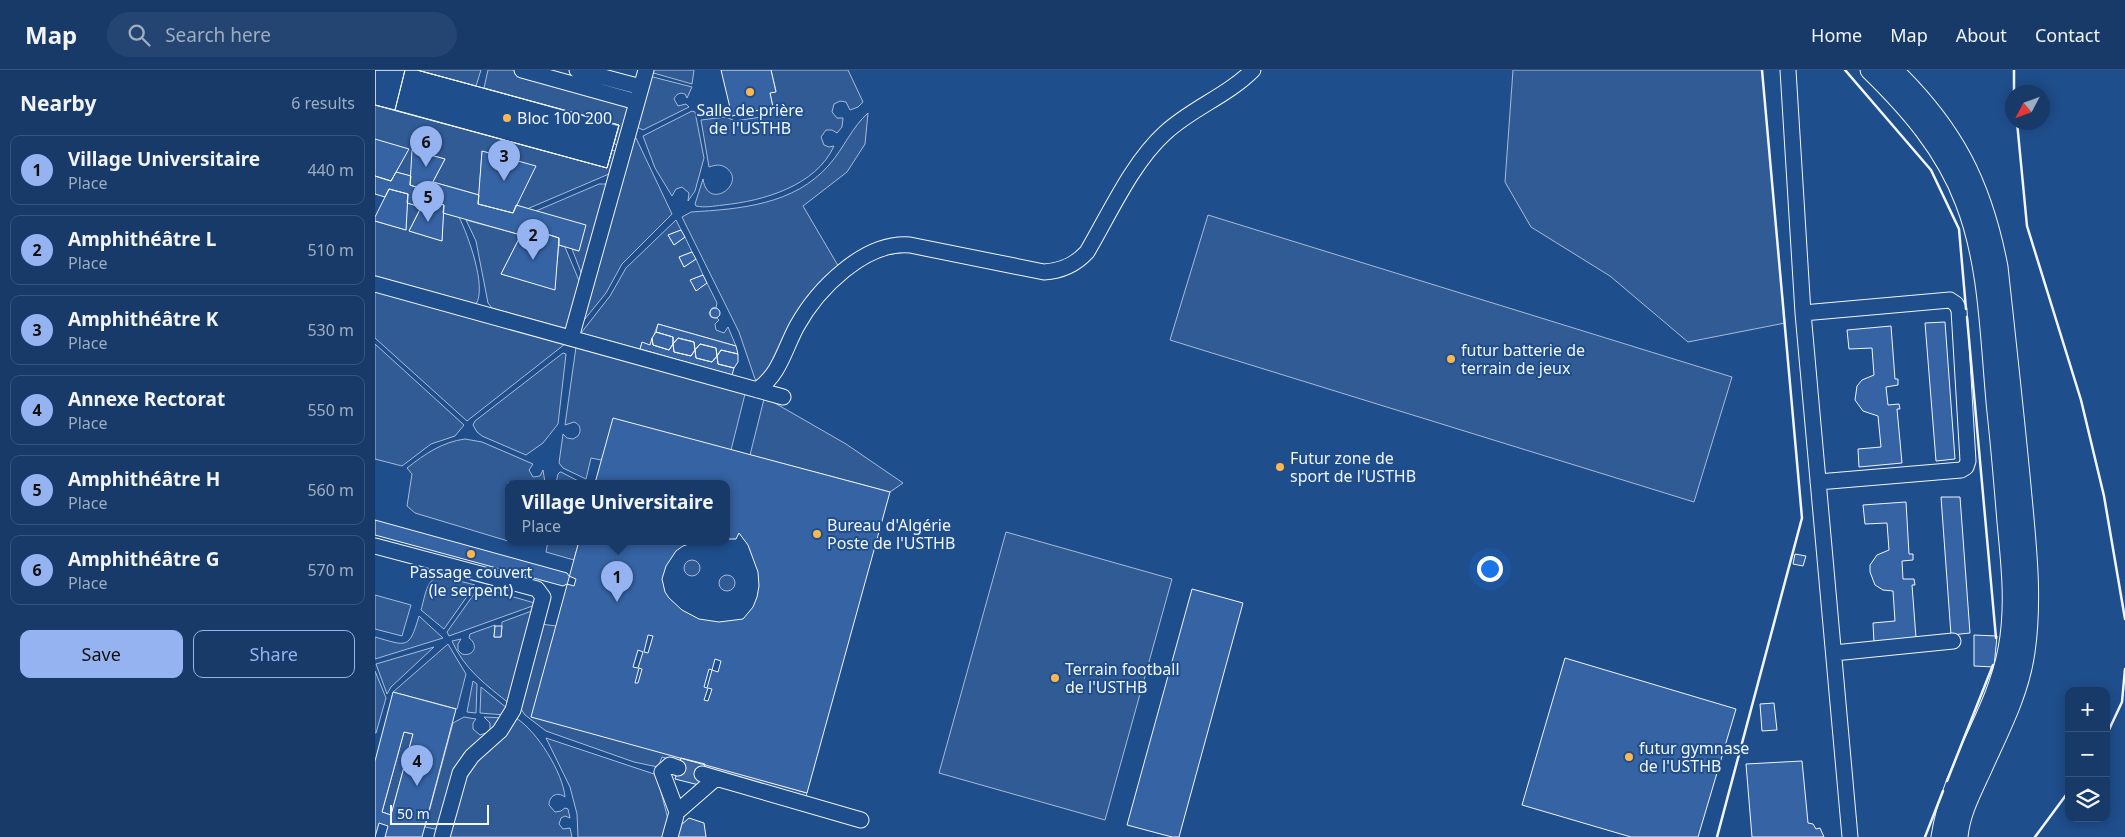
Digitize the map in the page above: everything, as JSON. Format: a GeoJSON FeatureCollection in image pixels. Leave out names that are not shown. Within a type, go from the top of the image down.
{"type":"FeatureCollection","features":[{"type":"Feature","properties":{"kind":"main road"},"geometry":{"type":"LineString","coordinates":[[1869,70],[1899,98],[1924,128],[1942,155],[1964,200],[1983,268],[2001,446],[2011,566],[2011,621],[2008,647],[1995,696],[1954,788],[1947,808],[1941,837]]}},
{"type":"Feature","properties":{"kind":"main road"},"geometry":{"type":"LineString","coordinates":[[1893,70],[1937,118],[1954,143],[1981,199],[1991,231],[1998,267],[2028,563],[2028,624],[2019,683],[2010,708],[1969,797],[1958,837]]}},
{"type":"Feature","properties":{"kind":"lane"},"geometry":{"type":"LineString","coordinates":[[522,70],[639,95]]}},
{"type":"Feature","properties":{"kind":"lane"},"geometry":{"type":"LineString","coordinates":[[577,70],[639,95]]}},
{"type":"Feature","properties":{"kind":"lane"},"geometry":{"type":"LineString","coordinates":[[571,338],[646,70]]}},
{"type":"Feature","properties":{"kind":"lane"},"geometry":{"type":"LineString","coordinates":[[757,390],[772,378],[796,328],[821,292],[842,272],[880,249],[894,245],[910,245],[1044,272],[1060,270],[1075,263],[1087,252],[1142,159],[1153,145],[1175,124],[1227,92],[1253,70]]}},
{"type":"Feature","properties":{"kind":"lane"},"geometry":{"type":"LineString","coordinates":[[1788,70],[1803,313],[1850,837]]}},
{"type":"Feature","properties":{"kind":"lane"},"geometry":{"type":"LineString","coordinates":[[375,284],[783,397]]}},
{"type":"Feature","properties":{"kind":"lane"},"geometry":{"type":"LineString","coordinates":[[1803,313],[1950,300],[1956,304],[1959,310],[1968,461],[1966,467],[1961,470],[1818,482]]}},
{"type":"Feature","properties":{"kind":"lane"},"geometry":{"type":"LineString","coordinates":[[375,546],[537,589],[543,597],[513,710],[500,731],[472,756],[460,773],[442,837]]}},
{"type":"Feature","properties":{"kind":"lane"},"geometry":{"type":"LineString","coordinates":[[1833,653],[1953,641]]}},
{"type":"Feature","properties":{"kind":"lane"},"geometry":{"type":"LineString","coordinates":[[677,812],[662,772],[670,765],[678,768]]}},
{"type":"Feature","properties":{"kind":"lane"},"geometry":{"type":"LineString","coordinates":[[670,837],[677,812],[709,776],[861,820]]}},
{"type":"Feature","properties":{"kind":"shaded area"},"geometry":{"type":"Polygon","coordinates":[[[417,70],[481,70],[476,86],[417,70]]]}},
{"type":"Feature","properties":{"kind":"shaded area"},"geometry":{"type":"Polygon","coordinates":[[[488,70],[513,70],[630,102],[618,145],[614,144],[619,126],[484,88],[488,70]]]}},
{"type":"Feature","properties":{"kind":"shaded area"},"geometry":{"type":"Polygon","coordinates":[[[650,70],[694,70],[692,84],[650,72],[650,70]]]}},
{"type":"Feature","properties":{"kind":"shaded area"},"geometry":{"type":"Polygon","coordinates":[[[771,70],[848,70],[863,102],[858,107],[850,110],[846,102],[840,101],[834,104],[832,112],[837,118],[843,118],[842,127],[837,133],[832,130],[826,130],[821,137],[824,145],[834,146],[826,160],[815,172],[802,181],[787,189],[755,200],[713,206],[696,206],[703,179],[706,189],[712,194],[725,191],[730,186],[732,180],[731,173],[725,167],[717,165],[709,167],[701,120],[726,117],[735,121],[761,117],[760,110],[773,107],[770,93],[776,91],[771,70]]]}},
{"type":"Feature","properties":{"kind":"shaded area"},"geometry":{"type":"Polygon","coordinates":[[[1513,70],[1762,70],[1785,323],[1688,342],[1610,276],[1531,227],[1505,182],[1513,70]]]}},
{"type":"Feature","properties":{"kind":"shaded area"},"geometry":{"type":"Polygon","coordinates":[[[649,76],[692,87],[687,98],[685,94],[681,93],[674,99],[678,106],[686,104],[689,107],[643,130],[637,127],[649,76]]]}},
{"type":"Feature","properties":{"kind":"shaded area"},"geometry":{"type":"Polygon","coordinates":[[[375,105],[607,168],[612,150],[616,151],[609,174],[527,209],[516,205],[482,151],[479,195],[433,182],[445,159],[413,150],[411,176],[396,172],[408,149],[375,140],[375,105]]]}},
{"type":"Feature","properties":{"kind":"shaded area"},"geometry":{"type":"Polygon","coordinates":[[[692,111],[695,112],[704,158],[695,191],[688,201],[689,193],[682,187],[676,189],[672,196],[655,168],[643,136],[692,111]]]}},
{"type":"Feature","properties":{"kind":"shaded area"},"geometry":{"type":"Polygon","coordinates":[[[868,113],[865,144],[847,172],[803,206],[840,269],[759,382],[755,379],[739,332],[682,217],[691,212],[728,209],[765,202],[783,197],[800,189],[829,165],[857,125],[868,113]]]}},
{"type":"Feature","properties":{"kind":"shaded area"},"geometry":{"type":"Polygon","coordinates":[[[636,138],[672,214],[622,264],[606,293],[580,325],[631,141],[636,138]]]}},
{"type":"Feature","properties":{"kind":"shaded area"},"geometry":{"type":"Polygon","coordinates":[[[599,184],[607,184],[582,275],[572,249],[579,251],[536,211],[599,184]]]}},
{"type":"Feature","properties":{"kind":"shaded area"},"geometry":{"type":"Polygon","coordinates":[[[407,203],[421,207],[409,231],[442,241],[443,213],[459,217],[471,248],[478,274],[479,296],[476,304],[375,276],[375,221],[406,230],[407,203]]]}},
{"type":"Feature","properties":{"kind":"shaded area","name":"futur batterie de terrain de jeux"},"geometry":{"type":"Polygon","coordinates":[[[1208,215],[1732,377],[1694,502],[1170,340],[1208,215]]]}},
{"type":"Feature","properties":{"kind":"shaded area"},"geometry":{"type":"Polygon","coordinates":[[[466,220],[521,235],[501,274],[554,289],[559,245],[565,247],[580,283],[568,329],[492,308],[488,303],[476,241],[466,220]]]}},
{"type":"Feature","properties":{"kind":"shaded area"},"geometry":{"type":"Polygon","coordinates":[[[676,220],[681,230],[668,235],[674,245],[685,237],[692,252],[679,257],[684,267],[696,259],[703,275],[691,280],[696,290],[707,283],[717,303],[716,308],[712,308],[709,313],[711,317],[719,320],[715,324],[716,330],[724,333],[728,327],[736,346],[658,324],[650,345],[642,343],[640,349],[581,333],[610,296],[626,268],[676,220]]]}},
{"type":"Feature","properties":{"kind":"shaded area"},"geometry":{"type":"Polygon","coordinates":[[[375,291],[565,344],[467,421],[375,338],[375,291]]]}},
{"type":"Feature","properties":{"kind":"shaded area"},"geometry":{"type":"Polygon","coordinates":[[[375,344],[464,425],[455,436],[431,444],[402,466],[375,459],[375,344]]]}},
{"type":"Feature","properties":{"kind":"shaded area"},"geometry":{"type":"Polygon","coordinates":[[[576,347],[745,394],[731,450],[601,460],[591,458],[586,479],[563,468],[559,463],[563,434],[567,438],[573,439],[580,432],[579,426],[574,422],[565,425],[576,347]]]}},
{"type":"Feature","properties":{"kind":"shaded area"},"geometry":{"type":"Polygon","coordinates":[[[563,353],[566,354],[558,424],[543,443],[526,455],[477,432],[473,425],[475,421],[563,353]]]}},
{"type":"Feature","properties":{"kind":"shaded area"},"geometry":{"type":"Polygon","coordinates":[[[764,399],[773,402],[846,444],[903,483],[890,492],[750,455],[764,399]]]}},
{"type":"Feature","properties":{"kind":"shaded area"},"geometry":{"type":"Polygon","coordinates":[[[465,439],[482,442],[533,464],[529,470],[533,477],[540,476],[543,470],[545,480],[505,480],[505,540],[415,513],[407,506],[412,474],[407,468],[434,449],[465,439]]]}},
{"type":"Feature","properties":{"kind":"shaded area"},"geometry":{"type":"Polygon","coordinates":[[[561,472],[576,480],[557,480],[558,474],[561,472]]]}},
{"type":"Feature","properties":{"kind":"shaded area","name":"Terrain football de l'USTHB"},"geometry":{"type":"Polygon","coordinates":[[[1006,532],[1172,579],[1105,820],[939,773],[1006,532]]]}},
{"type":"Feature","properties":{"kind":"shaded area"},"geometry":{"type":"Polygon","coordinates":[[[547,545],[578,545],[574,560],[546,552],[547,545]]]}},
{"type":"Feature","properties":{"kind":"shaded area"},"geometry":{"type":"Polygon","coordinates":[[[692,560],[698,562],[700,568],[698,574],[692,576],[686,574],[684,568],[686,562],[692,560]]]}},
{"type":"Feature","properties":{"kind":"shaded area"},"geometry":{"type":"Polygon","coordinates":[[[727,575],[733,577],[735,583],[733,589],[727,591],[721,589],[719,583],[721,577],[727,575]]]}},
{"type":"Feature","properties":{"kind":"shaded area"},"geometry":{"type":"Polygon","coordinates":[[[440,576],[475,585],[444,629],[421,610],[429,585],[435,578],[440,576]]]}},
{"type":"Feature","properties":{"kind":"shaded area"},"geometry":{"type":"Polygon","coordinates":[[[479,587],[538,604],[449,636],[447,632],[479,587]]]}},
{"type":"Feature","properties":{"kind":"shaded area"},"geometry":{"type":"Polygon","coordinates":[[[375,595],[411,605],[402,636],[375,629],[375,595]]]}},
{"type":"Feature","properties":{"kind":"shaded area"},"geometry":{"type":"Polygon","coordinates":[[[537,609],[510,704],[469,668],[452,641],[461,639],[458,644],[458,650],[462,654],[470,654],[474,650],[474,644],[469,638],[470,634],[495,625],[494,637],[501,637],[502,622],[537,609]]]}},
{"type":"Feature","properties":{"kind":"shaded area"},"geometry":{"type":"Polygon","coordinates":[[[419,616],[443,638],[375,659],[375,637],[405,643],[412,635],[419,616]]]}},
{"type":"Feature","properties":{"kind":"shaded area"},"geometry":{"type":"Polygon","coordinates":[[[541,624],[556,626],[681,758],[680,762],[662,757],[658,767],[634,762],[546,731],[525,715],[519,706],[541,624]]]}},
{"type":"Feature","properties":{"kind":"shaded area"},"geometry":{"type":"Polygon","coordinates":[[[448,644],[466,674],[457,709],[393,692],[448,644]]]}},
{"type":"Feature","properties":{"kind":"shaded area"},"geometry":{"type":"Polygon","coordinates":[[[434,647],[391,687],[387,694],[376,664],[434,647]]]}},
{"type":"Feature","properties":{"kind":"shaded area"},"geometry":{"type":"Polygon","coordinates":[[[375,671],[386,698],[376,733],[375,733],[375,671]]]}},
{"type":"Feature","properties":{"kind":"shaded area"},"geometry":{"type":"Polygon","coordinates":[[[473,681],[477,684],[476,713],[467,712],[473,681]]]}},
{"type":"Feature","properties":{"kind":"shaded area"},"geometry":{"type":"Polygon","coordinates":[[[481,687],[508,709],[505,715],[480,713],[481,687]]]}},
{"type":"Feature","properties":{"kind":"shaded area"},"geometry":{"type":"Polygon","coordinates":[[[464,717],[476,719],[473,723],[473,729],[480,735],[490,729],[490,723],[484,717],[504,718],[489,736],[437,827],[435,829],[425,827],[453,723],[464,717]]]}},
{"type":"Feature","properties":{"kind":"shaded area"},"geometry":{"type":"Polygon","coordinates":[[[516,718],[532,732],[548,753],[554,765],[565,797],[559,794],[554,795],[550,799],[549,805],[555,812],[565,808],[568,809],[570,818],[565,816],[561,818],[559,824],[563,829],[570,828],[572,837],[448,837],[468,772],[516,718]]]}},
{"type":"Feature","properties":{"kind":"shaded area"},"geometry":{"type":"Polygon","coordinates":[[[404,732],[413,734],[391,815],[382,812],[404,732]]]}},
{"type":"Feature","properties":{"kind":"shaded area"},"geometry":{"type":"Polygon","coordinates":[[[546,738],[654,774],[657,777],[668,819],[665,837],[578,837],[577,814],[570,787],[546,738]]]}},
{"type":"Feature","properties":{"kind":"shaded area"},"geometry":{"type":"Polygon","coordinates":[[[705,764],[807,793],[806,796],[703,769],[705,764]]]}},
{"type":"Feature","properties":{"kind":"building","name":"Bloc 100 200"},"geometry":{"type":"Polygon","coordinates":[[[375,70],[417,70],[619,125],[607,168],[375,105],[375,70]]]}},
{"type":"Feature","properties":{"kind":"building"},"geometry":{"type":"Polygon","coordinates":[[[375,70],[405,70],[395,110],[375,105],[375,70]]]}},
{"type":"Feature","properties":{"kind":"building","name":"Bloc 100 200"},"geometry":{"type":"Polygon","coordinates":[[[405,70],[417,70],[619,125],[607,168],[395,110],[405,70]]]}},
{"type":"Feature","properties":{"kind":"building","name":"Salle de prière de l'USTHB"},"geometry":{"type":"Polygon","coordinates":[[[721,70],[771,70],[776,92],[770,93],[773,107],[732,116],[721,70]]]}},
{"type":"Feature","properties":{"kind":"building"},"geometry":{"type":"Polygon","coordinates":[[[375,139],[409,149],[391,181],[375,176],[375,139]]]}},
{"type":"Feature","properties":{"kind":"building"},"geometry":{"type":"Polygon","coordinates":[[[412,150],[445,159],[428,191],[410,185],[412,150]]]}},
{"type":"Feature","properties":{"kind":"building"},"geometry":{"type":"Polygon","coordinates":[[[482,151],[536,166],[513,213],[478,204],[482,151]]]}},
{"type":"Feature","properties":{"kind":"building"},"geometry":{"type":"Polygon","coordinates":[[[396,172],[411,176],[410,185],[428,191],[433,182],[479,195],[478,204],[513,213],[516,205],[586,225],[579,251],[559,245],[559,238],[525,227],[521,235],[443,213],[444,205],[425,200],[421,207],[407,203],[408,194],[389,189],[385,197],[375,194],[375,176],[391,181],[396,172]]]}},
{"type":"Feature","properties":{"kind":"building"},"geometry":{"type":"Polygon","coordinates":[[[389,189],[408,194],[406,230],[375,221],[375,217],[389,189]]]}},
{"type":"Feature","properties":{"kind":"building"},"geometry":{"type":"Polygon","coordinates":[[[425,200],[444,205],[442,241],[409,231],[425,200]]]}},
{"type":"Feature","properties":{"kind":"building"},"geometry":{"type":"Polygon","coordinates":[[[525,227],[559,238],[555,290],[501,274],[525,227]]]}},
{"type":"Feature","properties":{"kind":"building"},"geometry":{"type":"Polygon","coordinates":[[[681,230],[685,237],[674,245],[668,235],[681,230]]]}},
{"type":"Feature","properties":{"kind":"building"},"geometry":{"type":"Polygon","coordinates":[[[692,252],[696,259],[684,267],[679,257],[692,252]]]}},
{"type":"Feature","properties":{"kind":"building"},"geometry":{"type":"Polygon","coordinates":[[[703,275],[707,283],[696,291],[690,280],[703,275]]]}},
{"type":"Feature","properties":{"kind":"building"},"geometry":{"type":"Polygon","coordinates":[[[713,308],[717,308],[720,313],[719,317],[713,318],[710,315],[710,311],[713,308]]]}},
{"type":"Feature","properties":{"kind":"building"},"geometry":{"type":"Polygon","coordinates":[[[1945,322],[1955,459],[1936,461],[1925,323],[1945,322]]]}},
{"type":"Feature","properties":{"kind":"building"},"geometry":{"type":"Polygon","coordinates":[[[658,324],[736,346],[738,354],[721,350],[717,356],[716,348],[700,344],[695,350],[694,342],[678,338],[673,344],[673,337],[656,332],[658,324]]]}},
{"type":"Feature","properties":{"kind":"building"},"geometry":{"type":"Polygon","coordinates":[[[1891,326],[1895,379],[1898,379],[1898,385],[1886,387],[1888,405],[1899,404],[1900,409],[1897,409],[1902,463],[1859,467],[1858,449],[1881,447],[1878,416],[1863,411],[1855,400],[1857,386],[1862,380],[1874,375],[1872,348],[1849,349],[1847,330],[1891,326]]]}},
{"type":"Feature","properties":{"kind":"building"},"geometry":{"type":"Polygon","coordinates":[[[656,332],[673,337],[673,344],[669,350],[653,345],[652,338],[656,332]]]}},
{"type":"Feature","properties":{"kind":"building"},"geometry":{"type":"Polygon","coordinates":[[[652,338],[653,345],[669,350],[673,344],[674,352],[691,356],[695,350],[696,358],[712,362],[717,356],[718,364],[734,368],[732,375],[640,349],[642,342],[650,345],[652,338]]]}},
{"type":"Feature","properties":{"kind":"building"},"geometry":{"type":"Polygon","coordinates":[[[678,338],[694,342],[695,350],[691,356],[674,352],[673,344],[678,338]]]}},
{"type":"Feature","properties":{"kind":"building"},"geometry":{"type":"Polygon","coordinates":[[[700,344],[716,348],[717,356],[712,362],[696,358],[695,350],[700,344]]]}},
{"type":"Feature","properties":{"kind":"building"},"geometry":{"type":"Polygon","coordinates":[[[721,350],[738,354],[738,362],[734,368],[718,364],[717,356],[721,350]]]}},
{"type":"Feature","properties":{"kind":"building"},"geometry":{"type":"Polygon","coordinates":[[[613,418],[890,492],[807,793],[531,717],[578,545],[686,545],[676,551],[666,566],[662,579],[665,592],[682,610],[699,619],[719,622],[743,619],[753,607],[757,597],[759,586],[758,572],[748,545],[739,533],[736,539],[730,539],[730,480],[596,480],[613,418]],[[648,635],[644,652],[648,653],[653,636],[648,635]],[[638,650],[633,667],[638,668],[643,652],[638,650]],[[715,659],[712,670],[718,672],[721,661],[715,659]],[[639,668],[635,683],[638,683],[642,669],[639,668]],[[709,669],[704,687],[707,688],[712,670],[709,669]],[[708,688],[704,700],[708,701],[712,689],[708,688]]]}},
{"type":"Feature","properties":{"kind":"building"},"geometry":{"type":"Polygon","coordinates":[[[1941,497],[1960,497],[1970,633],[1951,635],[1941,497]]]}},
{"type":"Feature","properties":{"kind":"building"},"geometry":{"type":"Polygon","coordinates":[[[1906,502],[1909,554],[1913,554],[1913,560],[1902,561],[1903,579],[1914,579],[1915,585],[1912,585],[1916,638],[1874,643],[1873,623],[1895,621],[1893,591],[1883,590],[1875,585],[1870,572],[1870,565],[1877,555],[1889,550],[1887,523],[1865,524],[1863,505],[1906,502]]]}},
{"type":"Feature","properties":{"kind":"building","name":"Passage couvert (le serpent)"},"geometry":{"type":"Polygon","coordinates":[[[375,520],[567,573],[576,579],[574,586],[567,584],[563,586],[375,535],[375,520]]]}},
{"type":"Feature","properties":{"kind":"building"},"geometry":{"type":"Polygon","coordinates":[[[1795,554],[1806,556],[1803,566],[1793,564],[1795,554]]]}},
{"type":"Feature","properties":{"kind":"building"},"geometry":{"type":"Polygon","coordinates":[[[1192,589],[1243,603],[1179,837],[1172,837],[1127,825],[1192,589]]]}},
{"type":"Feature","properties":{"kind":"building"},"geometry":{"type":"Polygon","coordinates":[[[495,626],[502,626],[501,637],[494,637],[495,626]]]}},
{"type":"Feature","properties":{"kind":"building"},"geometry":{"type":"Polygon","coordinates":[[[1974,635],[1997,636],[1994,667],[1974,666],[1974,635]]]}},
{"type":"Feature","properties":{"kind":"building","name":"futur gymnase de l'USTHB"},"geometry":{"type":"Polygon","coordinates":[[[1565,658],[1736,709],[1698,837],[1631,837],[1522,805],[1565,658]]]}},
{"type":"Feature","properties":{"kind":"building"},"geometry":{"type":"Polygon","coordinates":[[[393,692],[456,709],[422,837],[385,837],[388,826],[379,823],[375,837],[375,761],[393,692]],[[404,732],[382,812],[391,815],[413,734],[404,732]]]}},
{"type":"Feature","properties":{"kind":"building"},"geometry":{"type":"Polygon","coordinates":[[[1774,703],[1777,730],[1762,731],[1760,704],[1774,703]]]}},
{"type":"Feature","properties":{"kind":"building"},"geometry":{"type":"Polygon","coordinates":[[[681,758],[705,764],[699,785],[675,779],[681,758]]]}},
{"type":"Feature","properties":{"kind":"building"},"geometry":{"type":"Polygon","coordinates":[[[1802,761],[1808,823],[1813,824],[1816,829],[1820,828],[1824,837],[1752,837],[1746,764],[1802,761]]]}},
{"type":"Feature","properties":{"kind":"building"},"geometry":{"type":"Polygon","coordinates":[[[689,818],[704,823],[706,837],[678,837],[680,826],[689,818]]]}},
{"type":"Feature","properties":{"kind":"tunnel"},"geometry":{"type":"LineString","coordinates":[[678,768],[702,774]]}},
{"type":"Feature","properties":{"kind":"wall"},"geometry":{"type":"LineString","coordinates":[[1717,837],[1802,518],[1762,70]]}},
{"type":"Feature","properties":{"kind":"wall"},"geometry":{"type":"LineString","coordinates":[[1845,70],[1931,170],[1959,229],[1966,309]]}},
{"type":"Feature","properties":{"kind":"wall"},"geometry":{"type":"LineString","coordinates":[[2014,70],[2014,85]]}},
{"type":"Feature","properties":{"kind":"wall"},"geometry":{"type":"LineString","coordinates":[[2018,130],[2027,226],[2081,400],[2104,496],[2125,619]]}},
{"type":"Feature","properties":{"kind":"wall"},"geometry":{"type":"LineString","coordinates":[[1967,317],[1996,638]]}},
{"type":"Feature","properties":{"kind":"wall"},"geometry":{"type":"LineString","coordinates":[[1947,781],[1993,665]]}},
{"type":"Feature","properties":{"kind":"wall"},"geometry":{"type":"LineString","coordinates":[[2108,732],[2122,702],[2125,669]]}},
{"type":"Feature","properties":{"kind":"wall"},"geometry":{"type":"LineString","coordinates":[[1925,837],[1943,791]]}},
{"type":"Feature","properties":{"kind":"wall"},"geometry":{"type":"LineString","coordinates":[[2035,837],[2065,796]]}},
{"type":"Feature","properties":{"kind":"place","name":"Salle de prière de l'USTHB"},"geometry":{"type":"Point","coordinates":[750,92]}},
{"type":"Feature","properties":{"kind":"place","name":"Bloc 100 200"},"geometry":{"type":"Point","coordinates":[507,118]}},
{"type":"Feature","properties":{"kind":"place","name":"Amphithéâtre G"},"geometry":{"type":"Point","coordinates":[426,167]}},
{"type":"Feature","properties":{"kind":"place","name":"Amphithéâtre K"},"geometry":{"type":"Point","coordinates":[504,181]}},
{"type":"Feature","properties":{"kind":"place","name":"Amphithéâtre H"},"geometry":{"type":"Point","coordinates":[428,222]}},
{"type":"Feature","properties":{"kind":"place","name":"Amphithéâtre L"},"geometry":{"type":"Point","coordinates":[533,260]}},
{"type":"Feature","properties":{"kind":"place","name":"futur batterie de terrain de jeux"},"geometry":{"type":"Point","coordinates":[1451,359]}},
{"type":"Feature","properties":{"kind":"place","name":"Futur zone de sport de l'USTHB"},"geometry":{"type":"Point","coordinates":[1280,467]}},
{"type":"Feature","properties":{"kind":"place","name":"Bureau d'Algérie Poste de l'USTHB"},"geometry":{"type":"Point","coordinates":[817,534]}},
{"type":"Feature","properties":{"kind":"place","name":"Passage couvert (le serpent)"},"geometry":{"type":"Point","coordinates":[471,554]}},
{"type":"Feature","properties":{"kind":"place","name":"Village Universitaire"},"geometry":{"type":"Point","coordinates":[617,602]}},
{"type":"Feature","properties":{"kind":"place","name":"Terrain football de l'USTHB"},"geometry":{"type":"Point","coordinates":[1055,678]}},
{"type":"Feature","properties":{"kind":"place","name":"futur gymnase de l'USTHB"},"geometry":{"type":"Point","coordinates":[1629,757]}},
{"type":"Feature","properties":{"kind":"place","name":"Annexe Rectorat"},"geometry":{"type":"Point","coordinates":[417,786]}}]}
